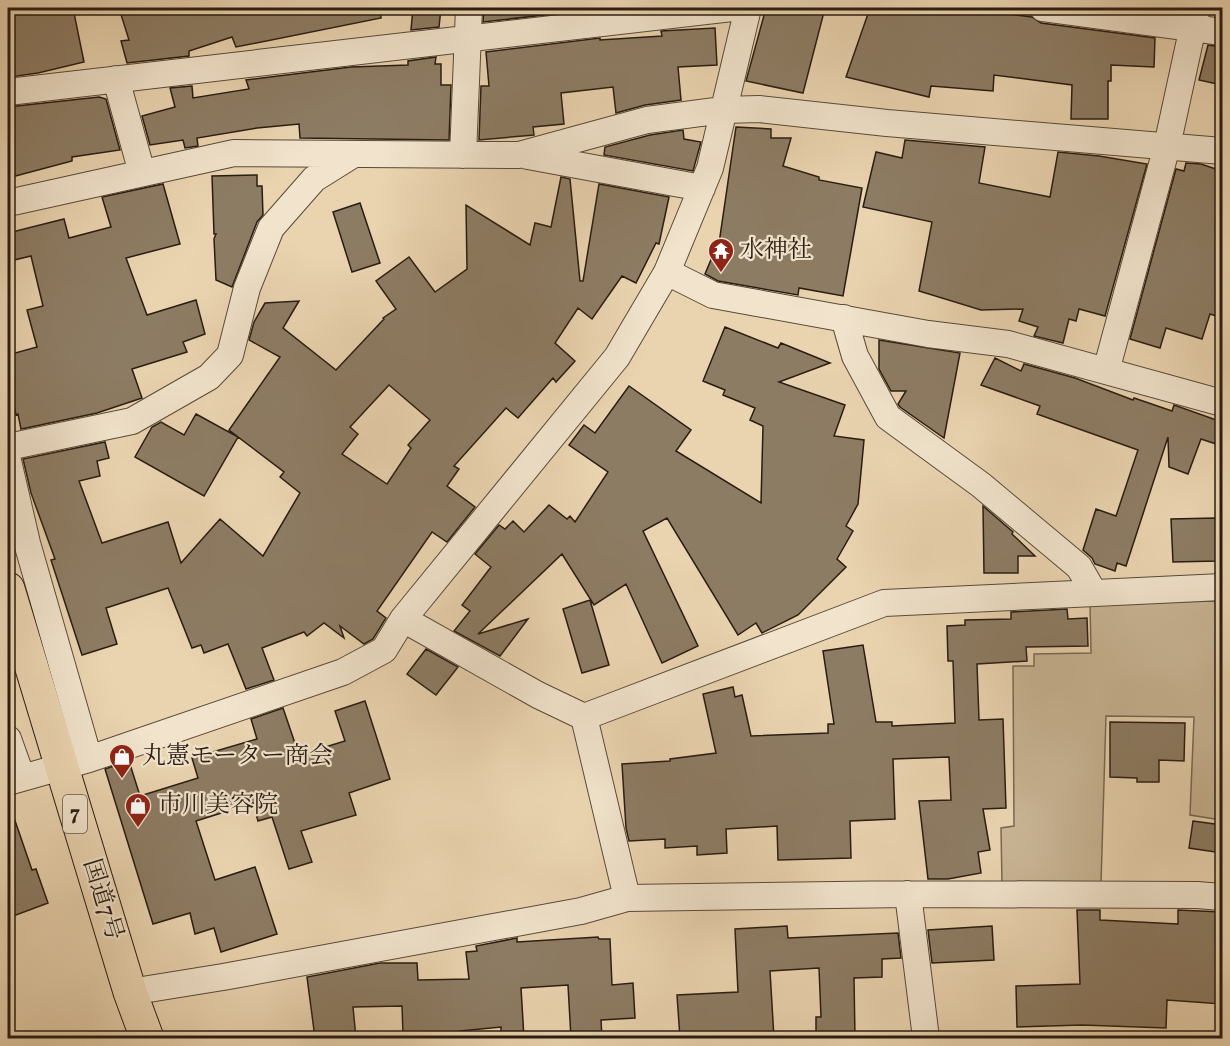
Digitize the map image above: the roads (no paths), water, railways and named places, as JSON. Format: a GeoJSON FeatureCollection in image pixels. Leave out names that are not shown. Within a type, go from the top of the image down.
{"type":"FeatureCollection","features":[{"type":"Feature","properties":{"kind":"highway","name":"国道7号"},"geometry":{"type":"LineString","coordinates":[[8,589],[75,763],[130,992],[147,1038]]}},
{"type":"Feature","properties":{"kind":"street"},"geometry":{"type":"LineString","coordinates":[[464,155],[469,8]]}},
{"type":"Feature","properties":{"kind":"street"},"geometry":{"type":"LineString","coordinates":[[8,92],[732,8]]}},
{"type":"Feature","properties":{"kind":"street"},"geometry":{"type":"LineString","coordinates":[[8,739],[15,780],[75,763],[343,672],[384,650],[403,619],[617,357],[667,272],[710,168],[748,8]]}},
{"type":"Feature","properties":{"kind":"street"},"geometry":{"type":"LineString","coordinates":[[1043,8],[1195,17],[1222,32]]}},
{"type":"Feature","properties":{"kind":"street"},"geometry":{"type":"LineString","coordinates":[[1106,371],[1167,146],[1195,17]]}},
{"type":"Feature","properties":{"kind":"street"},"geometry":{"type":"LineString","coordinates":[[116,80],[142,173]]}},
{"type":"Feature","properties":{"kind":"street"},"geometry":{"type":"LineString","coordinates":[[519,155],[647,120],[759,109],[887,123],[1222,151]]}},
{"type":"Feature","properties":{"kind":"street"},"geometry":{"type":"LineString","coordinates":[[8,203],[234,153],[519,155],[702,188]]}},
{"type":"Feature","properties":{"kind":"street"},"geometry":{"type":"LineString","coordinates":[[8,447],[132,421],[209,377],[230,355],[247,288],[271,228],[314,179],[354,154]]}},
{"type":"Feature","properties":{"kind":"street"},"geometry":{"type":"LineString","coordinates":[[667,272],[713,295],[928,334],[1008,344],[1222,403]]}},
{"type":"Feature","properties":{"kind":"street"},"geometry":{"type":"LineString","coordinates":[[844,318],[855,356],[888,417],[981,485],[1079,567],[1094,593]]}},
{"type":"Feature","properties":{"kind":"street"},"geometry":{"type":"LineString","coordinates":[[8,461],[75,763]]}},
{"type":"Feature","properties":{"kind":"street"},"geometry":{"type":"LineString","coordinates":[[403,619],[538,695],[584,717],[884,603],[1222,587]]}},
{"type":"Feature","properties":{"kind":"street"},"geometry":{"type":"LineString","coordinates":[[584,717],[627,898]]}},
{"type":"Feature","properties":{"kind":"street"},"geometry":{"type":"LineString","coordinates":[[908,894],[926,1038]]}},
{"type":"Feature","properties":{"kind":"street"},"geometry":{"type":"LineString","coordinates":[[130,992],[581,911],[627,898],[908,894],[1222,897]]}},
{"type":"Feature","properties":{"kind":"place","name":"水神社"},"geometry":{"type":"Point","coordinates":[721,274]}},
{"type":"Feature","properties":{"kind":"place","name":"丸憲モーター商会"},"geometry":{"type":"Point","coordinates":[122,780]}},
{"type":"Feature","properties":{"kind":"place","name":"市川美容院"},"geometry":{"type":"Point","coordinates":[138,829]}}]}
